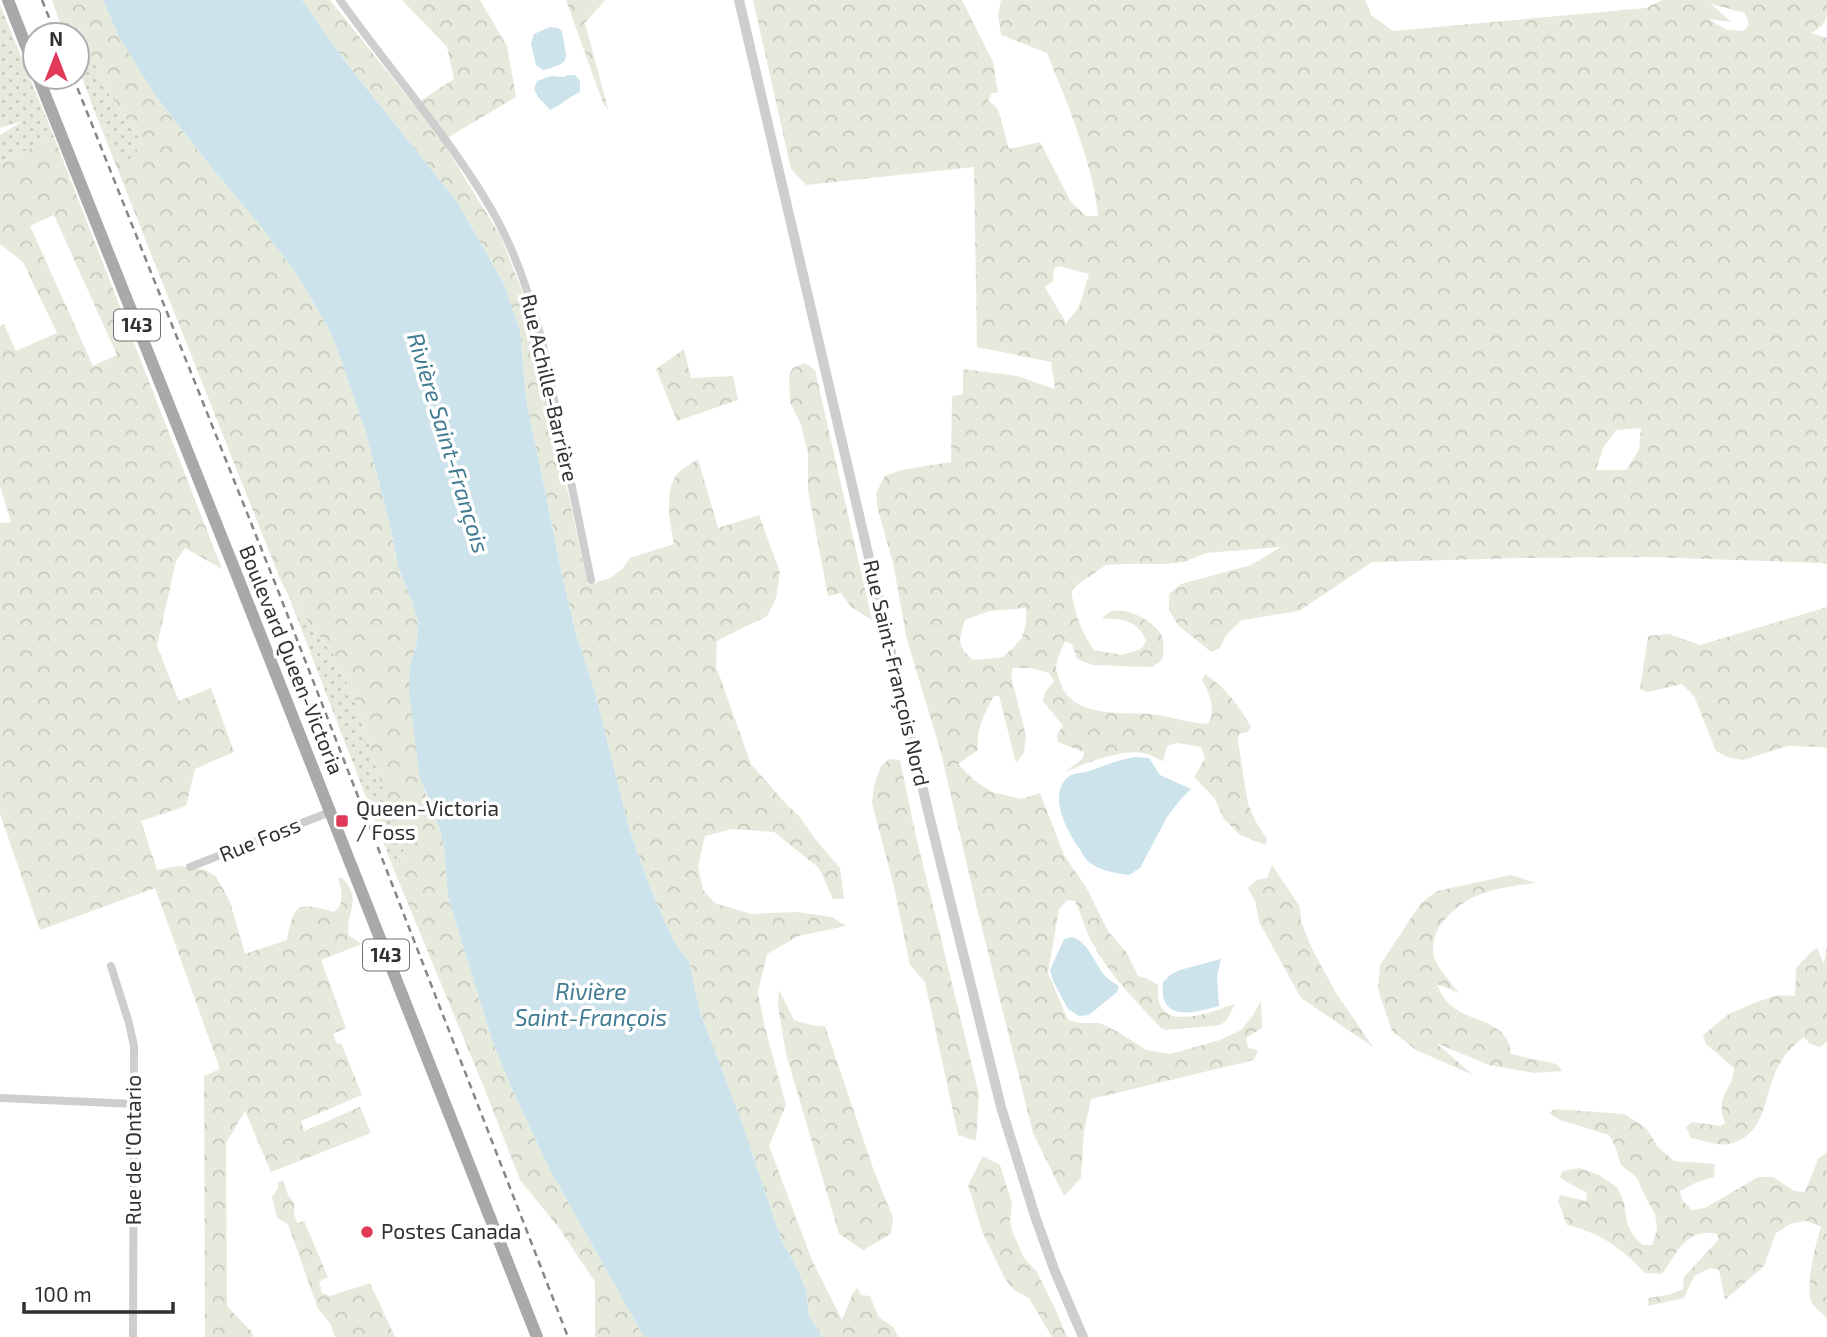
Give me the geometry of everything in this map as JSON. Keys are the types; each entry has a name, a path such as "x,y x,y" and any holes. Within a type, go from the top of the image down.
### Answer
{"main road":[{"path":"8,0 21,33"},
{"name":"Boulevard Queen-Victoria","path":"44,91 537,1337"}],"street":[{"name":"Rue Achille-Barrière","path":"340,0 456,155 491,207 522,274 542,341 591,580"},
{"name":"Rue Saint-François Nord","path":"738,0 928,811 1001,1107 1035,1216 1083,1337"},
{"name":"Rue Foss","path":"190,867 330,812"},
{"name":"Rue de l'Ontario","path":"111,966 133,1036 135,1104 132,1337"},
{"path":"0,1098 135,1104"}],"green space":[{"path":"52,0 103,0 118,35 155,95 298,276 330,331 366,433 398,566 418,623 417,642 410,666 425,792 444,847 448,897 492,1040 550,1170 644,1337 595,1337 595,1282 559,1228 520,1180 394,870 406,846 380,781 356,702 332,652 289,597 280,579 96,115 127,163 142,142 105,88 91,55 91,21 76,21 75,18 59,20"},
{"path":"302,0 330,0 414,105 454,79 447,47 402,0 480,0 507,46 516,97 442,141 500,235 523,293 588,585 610,578 622,569 630,558 674,544 669,506 671,487 679,472 698,459 718,528 759,515 780,572 776,598 767,616 717,641 716,666 751,764 799,816 840,868 844,899 833,899 819,868 774,832 732,829 705,836 698,866 703,890 715,903 751,914 797,912 832,917 846,926 798,936 767,954 758,992 786,1105 769,1146 812,1260 842,1320 857,1288 861,1295 870,1296 878,1316 894,1328 898,1337 822,1337 809,1316 806,1290 781,1239 741,1120 700,1012 689,961 679,950 665,923 629,828 564,584 526,399 520,331 504,284 458,203 347,64"},
{"path":"566,0 605,0 585,23 608,109 603,103"},
{"path":"753,0 962,0 993,62 998,93 992,93 988,100 998,109 1009,149 1040,142 1071,202 1086,216 1098,216 1085,155 1047,53 1001,35 998,15 1001,0 1365,0 1371,15 1393,31 1646,8 1662,0 1827,0 1825,21 1811,33 1827,38 1827,565 1649,557 1372,562 1299,611 1242,620 1226,635 1220,648 1211,652 1178,625 1169,610 1169,594 1181,584 1251,565 1281,547 1206,553 1184,562 1165,564 1106,565 1080,583 1071,591 1082,629 1094,650 1122,655 1141,649 1146,641 1134,625 1123,620 1102,618 1117,610 1138,616 1151,624 1160,633 1164,647 1162,660 1152,667 1092,665 1077,659 1072,644 1065,641 1056,667 1066,694 1075,702 1098,711 1150,714 1208,724 1212,707 1202,680 1205,674 1212,679 1231,698 1251,727 1248,732 1239,734 1238,741 1248,804 1267,839 1266,845 1240,835 1224,819 1215,799 1194,777 1205,758 1201,747 1177,743 1167,746 1163,761 1147,754 1128,753 1106,757 1065,772 1083,758 1084,752 1058,742 1057,734 1063,726 1043,701 1045,692 1054,681 1049,673 1030,668 1013,668 1011,676 1026,736 1024,753 1016,763 999,696 994,696 980,728 978,750 958,764 975,781 992,792 1021,799 1040,793 1064,855 1086,887 1108,931 1127,953 1138,976 1158,985 1159,1002 1164,1011 1182,1017 1193,1016 1235,1004 1226,1021 1220,1025 1167,1030 1161,1028 1106,966 1075,901 1067,900 1059,909 1048,973 1068,1020 1100,1023 1146,1050 1170,1054 1220,1040 1241,1030 1261,1001 1262,1028 1246,1038 1248,1048 1258,1050 1254,1060 1091,1099 1084,1131 1081,1178 1064,1196 1033,1133 940,749 907,640 893,563 876,493 885,476 901,470 951,462 952,396 963,394 963,369 1017,376 1055,389 1051,362 977,347 974,167 806,185 791,169","holes":["1711,4 1745,13 1749,25 1743,31 1727,30 1708,19 1731,22","1058,266 1089,274 1079,307 1066,323 1045,287 1053,281 1054,269","1641,428 1639,450 1626,470 1596,470 1603,448 1616,430","1026,608 1022,638 1002,657 973,660 960,642 965,620 990,611"]},
{"path":"0,5 21,56 21,91 35,91 54,137 0,163 0,135 23,121 0,128"},
{"path":"75,18 76,21 59,21"},
{"path":"91,55 105,88 142,142 127,164 96,115 87,91 91,91"},
{"path":"54,137 222,569 185,548 176,561 157,646 179,701 211,688 234,752 195,769 186,806 141,821 157,870 178,866 205,870 216,876 230,902 245,954 287,940 292,918 300,908 305,906 334,912 341,901 338,879 341,877 352,893 349,936 362,944 321,960 346,1028 333,1034 337,1044 341,1043 362,1095 301,1121 304,1131 360,1107 371,1133 271,1172 245,1111 226,1143 227,1306 254,1337 205,1337 204,1076 220,1069 155,888 40,930 0,814 0,523 11,522 0,486 0,326 4,324 16,351 57,333 23,262 0,244 0,163","holes":["54,215 117,355 93,366 30,226"]},
{"path":"684,349 691,378 733,376 738,400 677,421 656,369"},
{"path":"805,363 815,370 872,620 851,607 841,593 828,596 808,490 808,454 801,425 790,402 789,375 793,368"},
{"path":"289,597 332,652 356,702 380,781 406,846 394,870"},
{"path":"1827,607 1827,749 1788,746 1743,760 1727,757 1716,751 1694,696 1682,684 1648,692 1640,689 1648,636 1669,634 1700,645"},
{"path":"889,759 900,760 979,1094 976,1141 958,1135 925,982 910,965 894,887 872,803 874,785 881,766"},
{"path":"1272,865 1300,907 1301,921 1312,949 1336,993 1373,1047 1301,998 1259,922 1256,903 1248,888 1256,880 1267,878"},
{"path":"1511,875 1536,883 1499,889 1477,896 1456,908 1440,926 1434,940 1434,957 1459,993 1437,984 1451,1006 1499,1030 1507,1040 1511,1054 1556,1064 1563,1071 1534,1073 1489,1065 1436,1043 1473,1075 1416,1050 1392,1031 1378,990 1380,965 1421,903 1437,891"},
{"path":"1827,945 1827,1042 1820,1047 1810,1044 1804,1037 1787,1053 1774,1076 1763,1112 1751,1132 1728,1144 1691,1138 1686,1127 1692,1122 1720,1126 1725,1123 1722,1106 1734,1068 1706,1044 1703,1035 1729,1014 1754,1003 1777,995 1795,996 1796,968 1817,948 1824,964"},
{"path":"779,990 794,1020 825,1026 874,1171 893,1218 891,1234 863,1250 839,1234 786,1054 778,1006"},
{"path":"1555,1109 1624,1114 1646,1128 1658,1147 1674,1161 1715,1164 1714,1177 1680,1191 1682,1200 1692,1210 1705,1208 1758,1177 1773,1177 1794,1191 1805,1192 1818,1159 1827,1152 1827,1319 1813,1305 1809,1288 1821,1227 1807,1221 1792,1223 1776,1233 1764,1266 1725,1300 1719,1270 1711,1268 1694,1276 1684,1298 1648,1306 1649,1298 1683,1289 1684,1277 1719,1239 1717,1234 1697,1234 1684,1244 1662,1274 1645,1273 1610,1243 1590,1232 1567,1225 1558,1201 1560,1195 1586,1201 1587,1193 1560,1178 1562,1171 1579,1168 1599,1175 1618,1188 1624,1202 1627,1223 1634,1237 1643,1245 1652,1245 1657,1229 1655,1214 1637,1178 1621,1165 1609,1135 1560,1120 1549,1113"},
{"path":"983,1156 1000,1165 1012,1203 1010,1221 1013,1233 1024,1258 1037,1272 1067,1337 1052,1337 1029,1298 1014,1290 1005,1279 982,1231 968,1185"},
{"path":"283,1180 294,1203 297,1223 304,1221 328,1277 319,1282 322,1293 330,1296 370,1283 395,1337 335,1337 330,1323 318,1309 288,1224 277,1218 272,1197 278,1189 278,1182"}],"water":[{"name":"Rivière Saint-François","path":"103,0 302,0 347,64 458,203 504,284 520,331 526,399 564,584 629,828 665,923 679,950 689,961 700,1012 741,1120 781,1239 806,1290 809,1316 822,1337 644,1337 550,1170 492,1040 448,897 444,847 419,774 409,689 410,666 417,642 418,623 398,566 366,433 338,351 330,331 298,276 155,95 118,35"},
{"path":"550,27 562,31 566,58 560,65 543,70 536,65 531,43 534,34"},
{"path":"575,75 580,81 580,92 550,110 534,89 537,81 551,76"},
{"path":"1134,757 1149,758 1160,775 1191,789 1167,817 1140,868 1129,875 1102,869 1087,860 1065,823 1059,794 1067,778 1076,773"},
{"path":"1072,937 1083,943 1105,976 1119,986 1117,992 1089,1015 1079,1016 1068,1009 1050,970 1064,939"},
{"path":"1221,959 1217,976 1219,1006 1181,1012 1168,1006 1163,998 1163,982 1170,975"}],"railway":[{"path":"42,0 50,21"},
{"path":"79,91 277,588 568,1337"}],"place":[{"name":"Queen-Victoria / Foss","path":"342,821"},
{"name":"Postes Canada","path":"367,1232"}]}
